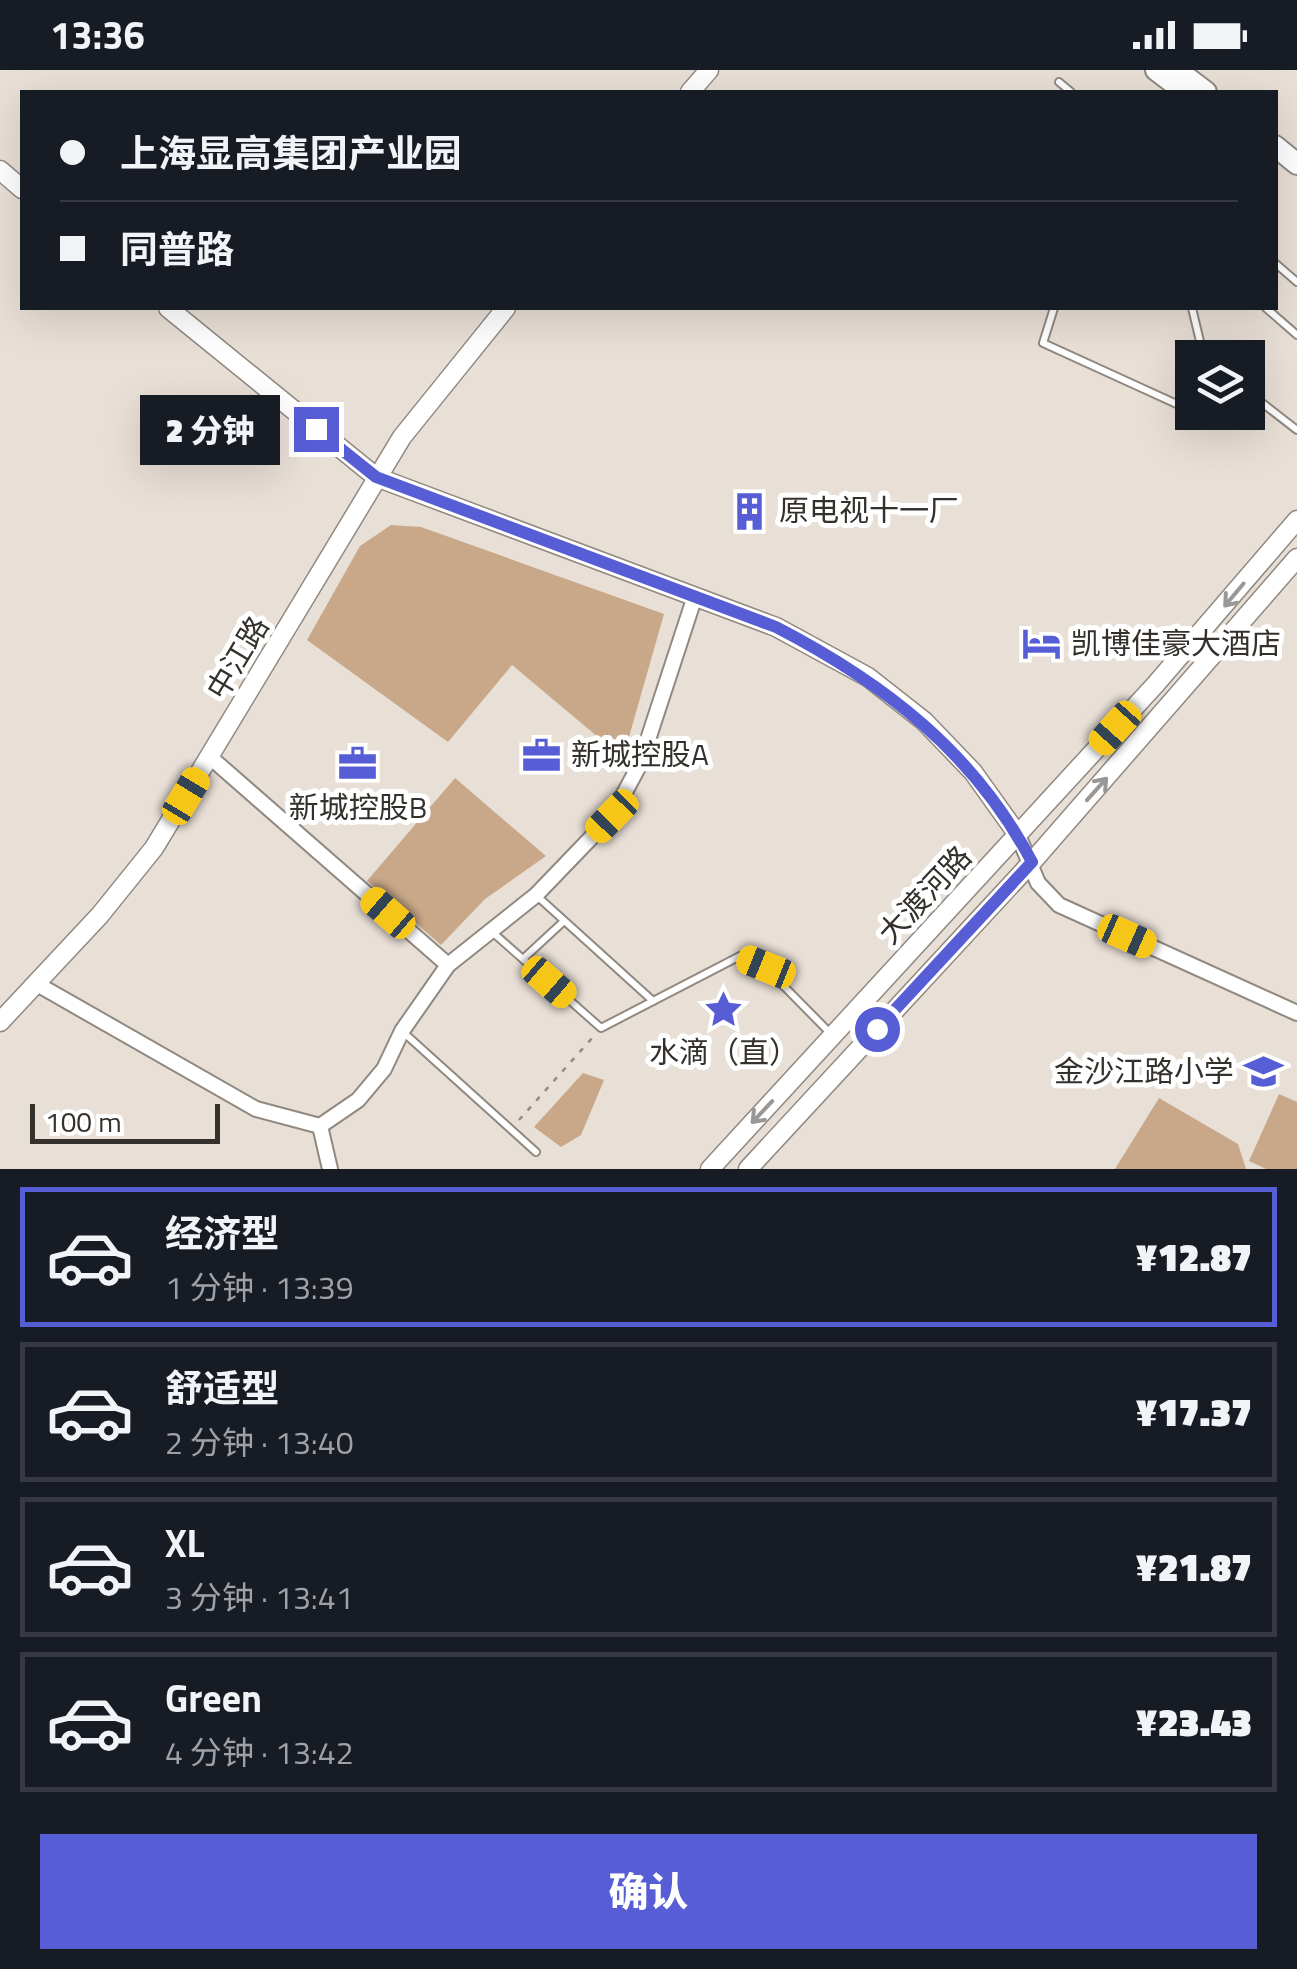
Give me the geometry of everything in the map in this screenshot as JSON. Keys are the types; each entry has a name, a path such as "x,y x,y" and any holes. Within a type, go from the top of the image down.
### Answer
{"main road":[{"path":"1156,70 1182,90"},
{"path":"1177,70 1203,90"}],"street":[{"path":"692,90 709,70"},
{"path":"170,310 376,477 776,627 878,684 924,721 973,772 1018,835 1038,883 1058,905 1297,1013"},
{"name":"中江路","path":"0,1022 154,848 376,477 429,399 504,310"},
{"name":"大渡河路","path":"710,1169 1018,835 1297,520"},
{"name":"大渡河路","path":"748,1169 1032,862 1297,558"},
{"path":"36,984 256,1109 320,1126 358,1100 384,1069 402,1031 448,965 536,895 612,816 640,764 695,596"},
{"path":"210,757 448,965"},
{"path":"320,1126 330,1169"}],"lane":[{"path":"1059,82 1069,90"},
{"path":"1278,266 1297,282"},
{"path":"1053,310 1043,343 1175,403"},
{"path":"1192,310 1200,340"},
{"path":"1268,310 1297,335"},
{"path":"1265,405 1297,430"},
{"path":"536,895 653,1001"},
{"path":"523,959 564,921"},
{"path":"490,930 601,1028 740,956 766,967 833,1036"},
{"path":"402,1031 536,1152"}],"path":[{"path":"510,1129 601,1028"}],"shaded area":[{"path":"391,525 421,527 664,614 623,758 512,665 448,742 307,640 360,546"},
{"path":"455,778 546,856 485,899 441,945 367,881"},
{"path":"583,1073 604,1080 581,1135 561,1147 534,1127"},
{"path":"1279,1094 1297,1102 1297,1169 1266,1169 1249,1161"},
{"path":"1159,1098 1238,1144 1246,1169 1115,1169"}],"place":[{"name":"原电视十一厂","path":"749,511"},
{"name":"凯博佳豪大酒店","path":"1041,644"},
{"name":"新城控股A","path":"541,755"},
{"name":"新城控股B","path":"358,764"},
{"name":"水滴（直）","path":"724,1009"},
{"name":"金沙江路小学","path":"1264,1072"}],"route":[{"path":"316,429 376,477 776,627 836,657 924,721 973,772 1018,835 1032,862 877,1029"}]}
